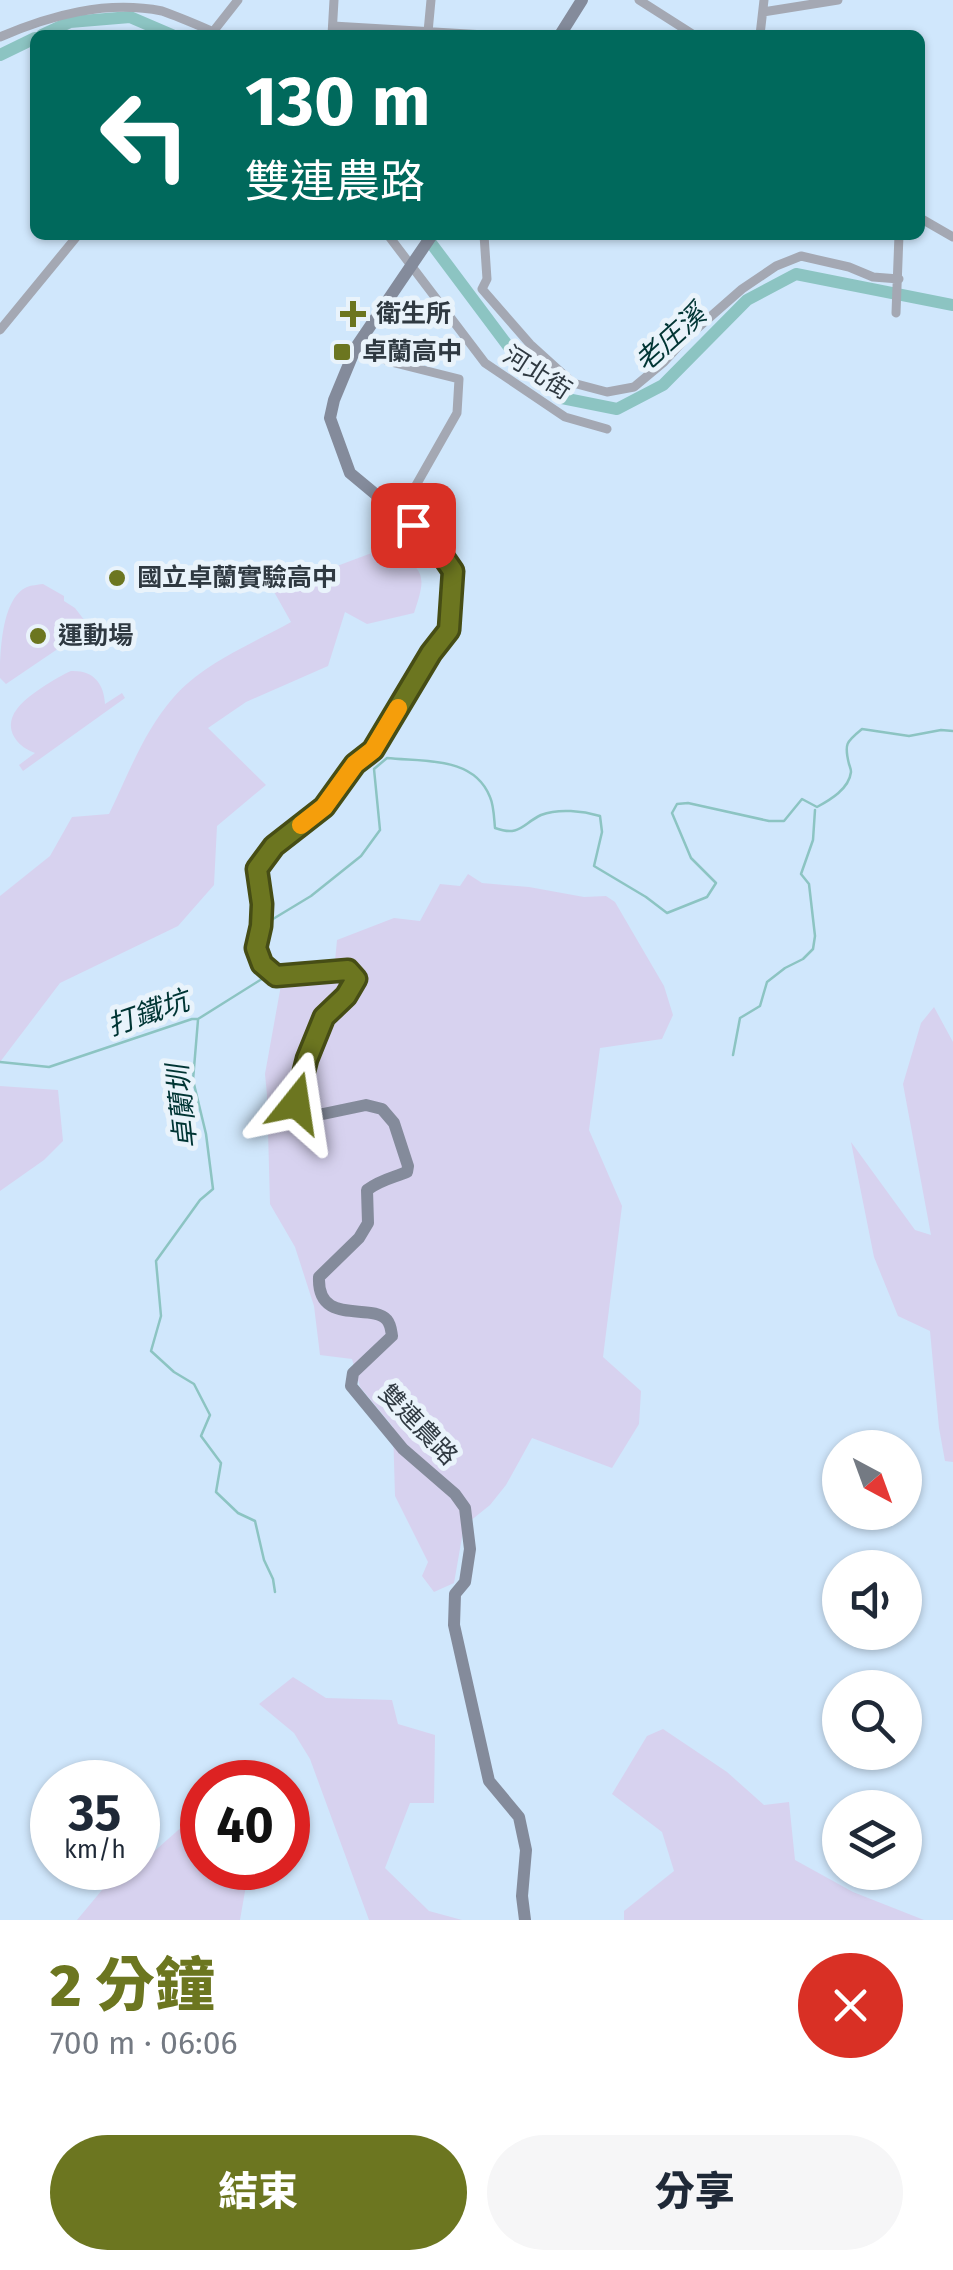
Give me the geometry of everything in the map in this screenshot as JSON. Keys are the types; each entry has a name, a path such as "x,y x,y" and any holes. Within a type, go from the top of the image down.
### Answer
{"street":[{"path":"218,30 238,0"},
{"path":"332,30 334,0"},
{"path":"428,30 431,0"},
{"path":"563,30 582,0"},
{"path":"640,0 686,30"},
{"path":"761,30 764,0"},
{"path":"763,12 838,0"},
{"path":"0,37 43,18 81,8 130,5 160,11 205,30"},
{"path":"925,221 953,238"},
{"path":"0,330 74,240"},
{"name":"河北街","path":"392,240 485,363 565,416 607,429"},
{"path":"356,346 391,362 459,379 456,413 415,486 392,509 350,474 330,418 356,346 429,240"},
{"path":"484,240 488,279 482,289 530,344 573,383 607,392 634,386 742,288 776,266 802,256 849,266 873,277 898,279"},
{"path":"896,313 899,240"},
{"name":"雙連農路","path":"392,509 433,542 453,571 449,630 373,750 355,764 324,807 274,846 257,869 262,904 256,948 262,964 276,976 348,970 356,979 346,996 324,1017 307,1059 296,1103 301,1114 323,1114 366,1105 382,1109 394,1123 408,1166 407,1172 380,1180 367,1190 368,1222 358,1238 319,1277 318,1288 322,1299 338,1309 384,1316 390,1323 392,1336 353,1373 350,1386 403,1449 454,1494 464,1508 470,1549 465,1582 455,1594 454,1625 489,1782 519,1817 526,1850 522,1896 525,1920"}],"shaded area":[{"path":"393,545 420,574 421,589 414,613 367,624 345,612 328,666 246,702 208,728 266,785 217,826 214,885 178,926 60,983 0,1062 0,896 50,856 72,817 109,814 153,725 185,686 229,655 291,622 273,590"},
{"name":"運動場","path":"43,584 64,596 64,601 88,625 6,684 0,678 0,668 7,615 18,593"},
{"path":"71,671 96,679 105,704 122,693 125,698 23,771 19,765 35,753 14,736 13,716 34,693"},
{"path":"468,874 482,883 584,897 606,896 615,902 664,986 673,1015 662,1039 600,1048 589,1130 622,1206 603,1357 641,1391 639,1424 612,1468 532,1438 506,1485 490,1505 464,1526 454,1583 434,1592 422,1576 428,1562 395,1496 393,1427 360,1387 352,1359 320,1355 314,1306 295,1247 270,1204 265,1074 281,985 308,985 335,961 337,940 394,918 420,921 440,884 460,886"},
{"path":"934,1007 953,1042 953,1462 945,1461 939,1428 930,1331 898,1316 874,1257 851,1142 915,1230 931,1235 903,1084 921,1023"},
{"path":"0,1086 58,1090 63,1141 44,1160 0,1191"},
{"path":"293,1677 326,1698 392,1700 398,1724 435,1735 434,1803 410,1803 385,1868 429,1911 462,1920 369,1920 310,1759 294,1733 259,1704"},
{"path":"663,1729 727,1772 764,1805 789,1802 795,1860 822,1875 822,1890 849,1890 924,1920 624,1920 624,1911 674,1871 662,1832 612,1794 647,1736"},
{"path":"180,1828 180,1890 245,1890 240,1920 77,1920 102,1890 160,1890 160,1846"}],"waterway":[{"name":"老庄溪","path":"53,30 70,22 130,17 160,30"},
{"name":"老庄溪","path":"0,55 30,40"},
{"name":"老庄溪","path":"429,240 508,346 562,398 617,409 663,385 747,300 796,274 953,305"},
{"name":"打鐵坑","path":"266,956 268,922 311,896 361,856 380,830 374,769 387,758 432,761 472,774 490,797 495,828 516,830 541,815 555,812 600,816 602,832 594,866 667,913 707,897 716,883 691,858 672,813 677,804 784,821 802,799 817,807 843,789 851,772 848,744 862,729 909,736 953,731"},
{"path":"733,1055 740,1018 760,1006 767,982 813,949 809,884 801,874 813,840 815,810"},
{"name":"打鐵坑","path":"0,1062 49,1067 198,1019 265,974"},
{"name":"卓蘭圳","path":"198,1020 193,1080 206,1134 213,1189 200,1200 156,1261 161,1316 151,1351 194,1384 210,1415 201,1436 221,1463 216,1492 238,1513 255,1521 275,1592"}],"slow traffic":[{"path":"301,825 324,807 355,764 373,750 398,708"}],"place":[{"name":"衛生所","path":"353,314"},
{"name":"卓蘭高中","path":"342,352"},
{"name":"國立卓蘭實驗高中","path":"117,578"},
{"name":"運動場","path":"38,636"}],"route":[{"path":"296,1103 307,1059 324,1017 346,996 356,979 348,970 276,976 262,964 256,948 262,904 257,869 274,846 324,807 355,764 373,750 449,630 453,571 433,542 413,525"}]}
